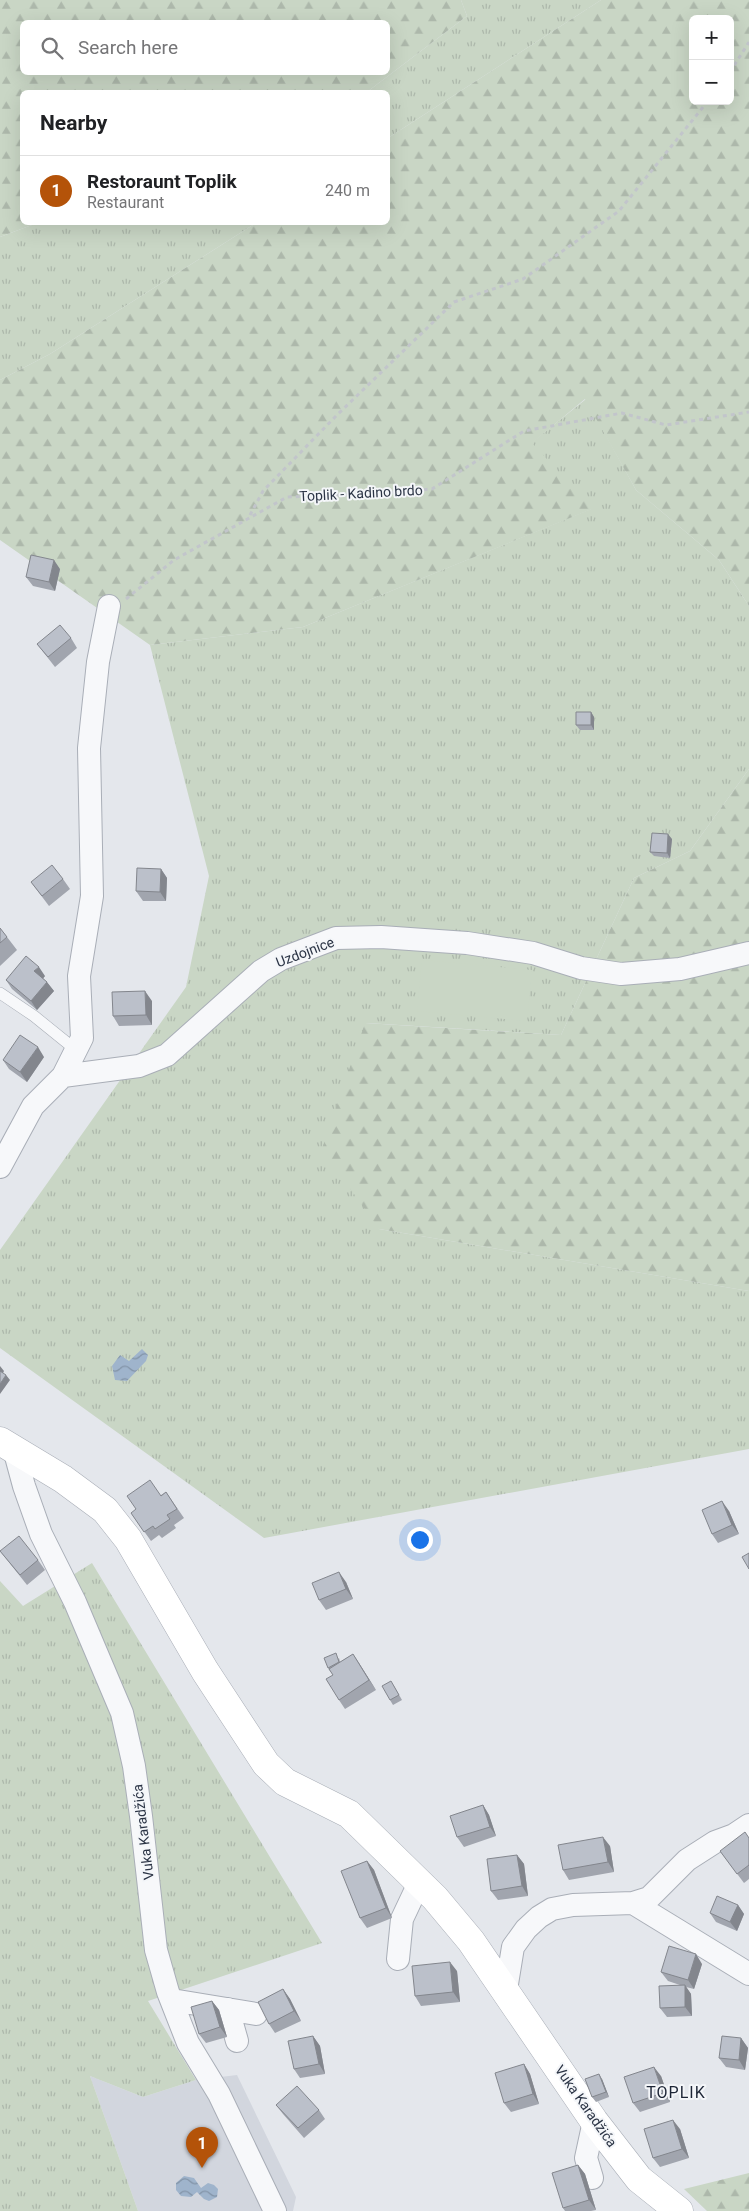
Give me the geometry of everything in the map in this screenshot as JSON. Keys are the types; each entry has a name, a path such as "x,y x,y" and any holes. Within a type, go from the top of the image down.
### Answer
{"street":[{"path":"0,1167 33,1106 63,1076 82,1038 79,976 92,896 89,748 98,662 109,610"},
{"name":"Uzdojnice","path":"63,1076 139,1066 167,1055 261,971 281,959 336,938 381,937 467,943 533,952 581,968 621,974 680,969 749,953"},
{"name":"Vuka Karadžića","path":"7,1446 62,1479 105,1510 128,1539 205,1671 266,1764 285,1782 349,1814 419,1883 471,1941 594,2121 639,2178 678,2211"},
{"name":"Vuka Karadžića","path":"7,1446 41,1534 98,1653 122,1713 139,1796 156,1950 172,2000 188,2043 219,2094 275,2211"},
{"path":"506,1990 513,1947 526,1929 539,1916 552,1909 573,1905 634,1903 649,1898 686,1860 715,1842 734,1835 749,1825"},
{"path":"398,1959 402,1919 419,1883"},
{"path":"634,1903 749,1974"},
{"path":"172,2000 256,2014"},
{"path":"228,2009 237,2041"},
{"path":"592,2178 586,2158 594,2121"}],"lane":[{"path":"0,993 34,1016 76,1050"}],"path":[{"path":"734,66 749,42"},
{"path":"250,516 263,491 336,416 454,302 523,279 619,211 705,105"},
{"name":"Toplik - Kadino brdo","path":"109,610 174,560 287,497 369,494 432,489 524,431 622,413 666,426 749,412"}],"shaded area":[{"path":"237,2075 296,2197 293,2211 138,2211 90,2076 143,2097 196,2080"}],"green space":[{"path":"0,0 461,0 467,16 390,75 390,20 20,20 20,75 389,75 370,90 20,90 20,225 32,225 0,237"},
{"path":"461,0 601,0 390,137 390,90 370,90 467,16"},
{"path":"601,0 749,0 749,606 719,560 636,490 585,399 532,443 592,509 303,627 150,645 0,540 0,380 50,354 253,225 390,225 390,137"},
{"path":"32,225 253,225 50,354 0,380 0,237"},
{"path":"586,399 636,490 719,560 749,606 749,769 690,851 634,878 561,1035 366,1023 379,1229 749,1291 749,1449 264,1538 0,1348 0,1250 186,987 209,876 150,645 303,627 591,509 531,443"},
{"path":"749,769 749,1291 379,1229 322,1149 365,1023 561,1035 634,878 690,851"},
{"path":"422,960 532,970 527,1021 417,1011"},
{"path":"92,1563 322,1943 148,2001 196,2080 143,2097 90,2076 138,2211 0,2211 0,1581 23,1606"},
{"path":"749,2173 749,2211 707,2211 684,2189"}],"water":[{"path":"142,1349 148,1355 146,1361 127,1381 115,1380 112,1366 120,1355 129,1361"},
{"path":"184,2176 194,2178 201,2188 208,2183 214,2185 218,2189 217,2197 209,2201 197,2192 191,2197 181,2196 176,2190 176,2183"}],"building":[{"path":"31,555 54,560 49,582 26,577"},
{"path":"60,625 71,638 48,657 37,644"},
{"path":"576,712 591,712 591,725 576,725"},
{"path":"652,833 668,834 667,853 650,852"},
{"path":"52,865 63,879 42,896 31,882"},
{"path":"137,868 161,869 160,892 136,891"},
{"path":"0,928 7,937 0,943"},
{"path":"26,956 39,967 34,971 47,982 31,1001 6,980"},
{"path":"145,991 146,1015 113,1016 112,992"},
{"path":"20,1035 38,1047 20,1072 3,1060"},
{"path":"0,1371 6,1375 0,1384"},
{"path":"150,1480 161,1496 166,1492 177,1509 167,1515 170,1519 155,1529 153,1526 144,1532 131,1513 136,1509 127,1496"},
{"path":"722,1501 732,1525 712,1534 702,1510"},
{"path":"19,1536 38,1560 20,1575 0,1551"},
{"path":"749,1553 749,1569 742,1557"},
{"path":"339,1572 346,1589 319,1600 312,1583"},
{"path":"336,1653 339,1662 328,1668 324,1658"},
{"path":"353,1654 369,1680 339,1700 326,1679 333,1675 329,1669"},
{"path":"391,1681 399,1695 390,1700 382,1686"},
{"path":"483,1805 490,1827 457,1837 450,1816"},
{"path":"745,1832 749,1838 749,1865 737,1874 720,1851"},
{"path":"603,1837 608,1862 563,1870 558,1845"},
{"path":"517,1855 522,1886 491,1891 487,1859"},
{"path":"367,1861 386,1908 360,1918 341,1871"},
{"path":"717,1896 738,1905 730,1922 710,1913"},
{"path":"669,1946 696,1954 688,1980 661,1972"},
{"path":"450,1962 453,1992 415,1996 412,1966"},
{"path":"685,1985 685,2007 660,2008 659,1986"},
{"path":"283,1989 294,2011 269,2024 258,2002"},
{"path":"212,2001 220,2027 199,2034 191,2007"},
{"path":"313,2036 319,2064 294,2069 288,2041"},
{"path":"722,2036 741,2038 739,2060 719,2058"},
{"path":"524,2064 533,2094 504,2103 495,2073"},
{"path":"654,2067 663,2093 633,2103 624,2077"},
{"path":"599,2074 606,2092 592,2097 585,2079"},
{"path":"297,2086 319,2110 298,2128 276,2105"},
{"path":"673,2120 682,2149 653,2158 644,2129"},
{"path":"578,2165 589,2200 563,2208 552,2173"}],"place":[{"name":"Restoraunt Toplik","path":"202,2168"}],"district":[{"name":"TOPLIK","path":"676,2092"}]}
